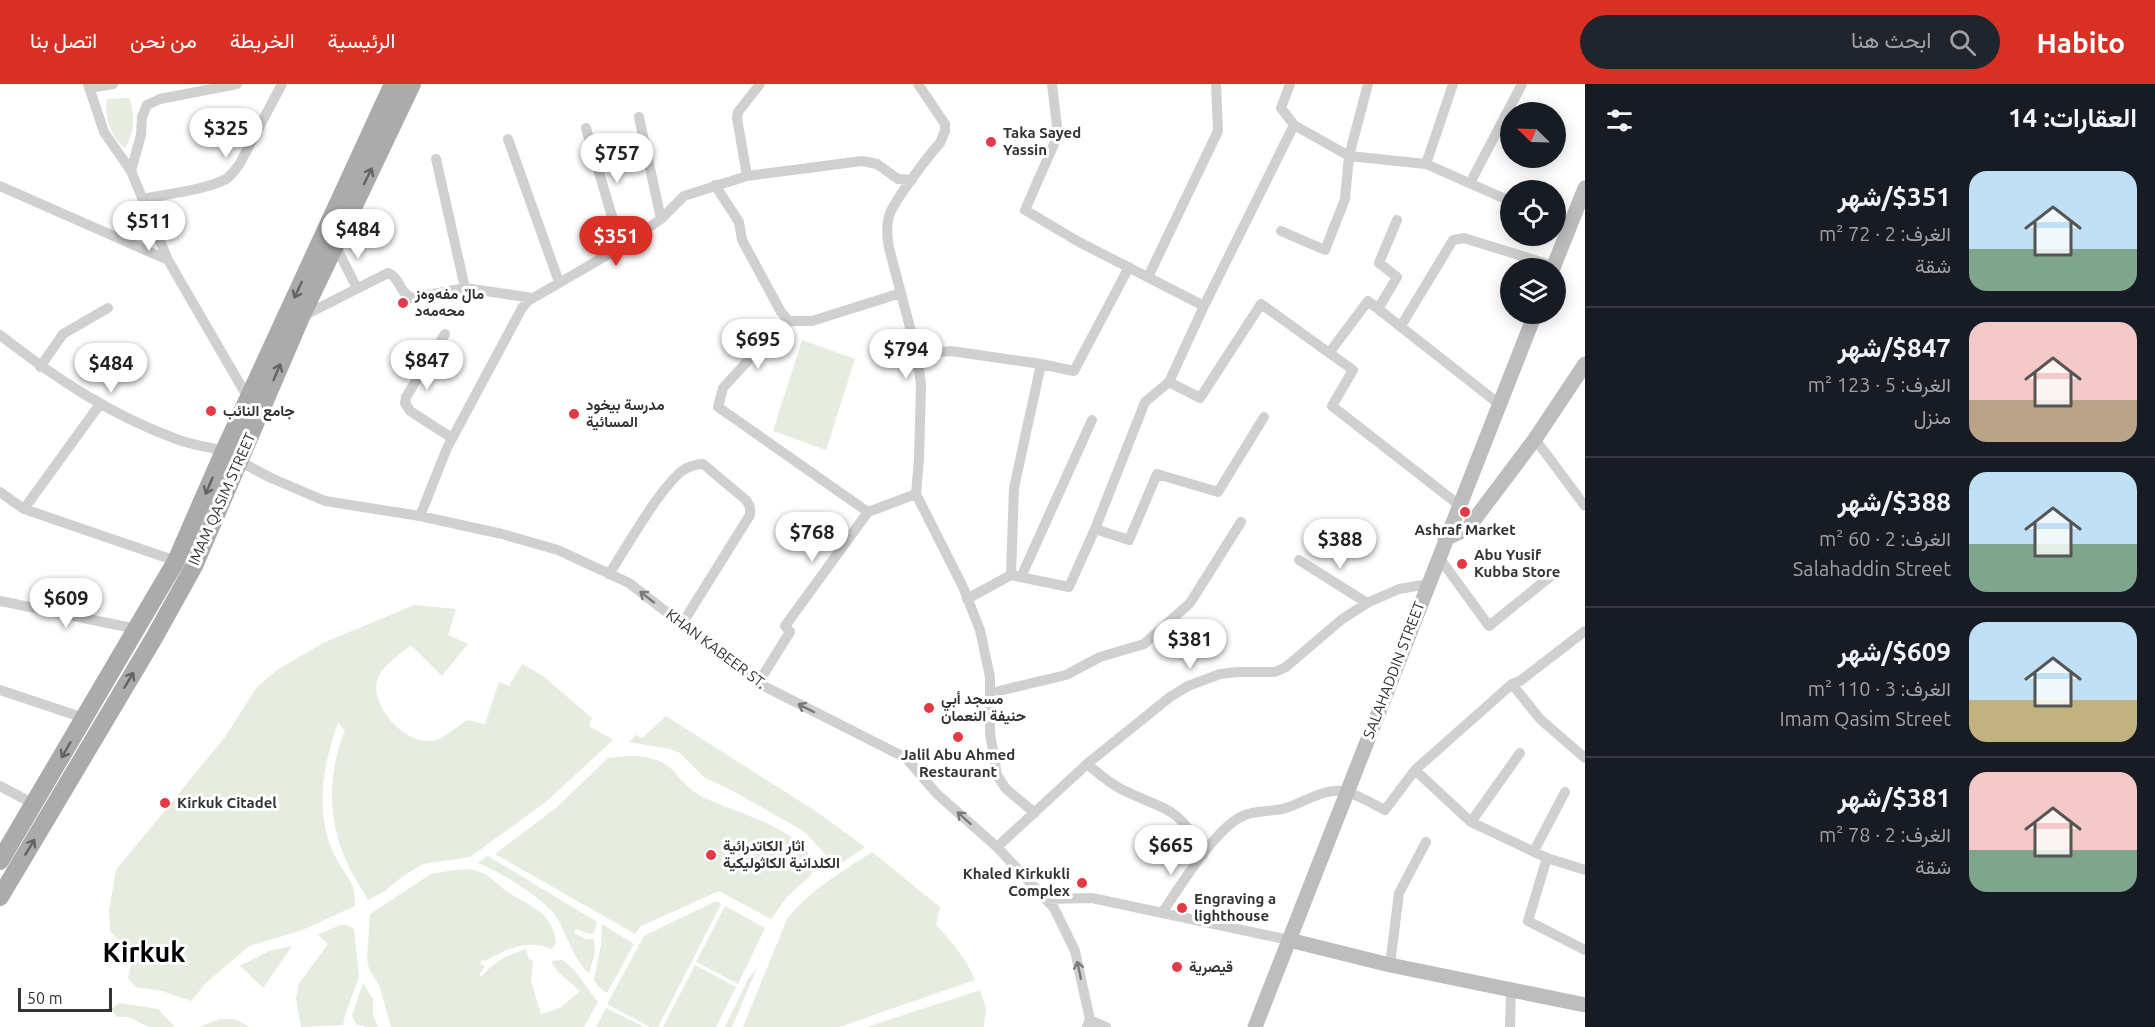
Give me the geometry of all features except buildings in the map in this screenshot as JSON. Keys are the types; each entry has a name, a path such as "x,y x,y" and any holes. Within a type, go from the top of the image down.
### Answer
{"main road":[{"name":"IMAM QASIM STREET","path":"0,897 154,639 194,566 232,456 248,398 393,84"},
{"name":"IMAM QASIM STREET","path":"0,861 176,561 232,456 412,84"}],"street":[{"path":"113,84 89,86 104,132 131,171 168,260 248,398"},
{"path":"131,171 141,135 142,117 147,105 160,99 237,84"},
{"path":"143,199 226,179 239,165 282,84"},
{"path":"747,176 737,118 738,112 760,84"},
{"path":"918,84 944,122 945,128 940,143 894,205 887,226 889,248 917,354 921,385 915,494 968,599 980,630 990,677 990,733 997,775 1006,789 1035,813"},
{"path":"1052,84 1058,135 1025,210 1204,306"},
{"path":"1148,277 1218,131 1216,84"},
{"path":"1290,84 1281,108 1294,125 1349,156 1426,164 1500,196"},
{"path":"1281,231 1325,250 1344,199 1349,156 1368,84"},
{"path":"1426,164 1453,84"},
{"path":"1470,183 1522,84"},
{"path":"639,117 661,219"},
{"path":"968,599 1016,576 1070,587 1145,402 1169,382 1294,125"},
{"path":"586,128 621,247"},
{"path":"508,139 559,282"},
{"path":"436,159 465,288"},
{"path":"420,516 452,438 522,308 533,298 621,247 661,219 684,196 715,185 747,176 862,161 872,162 898,179 912,180"},
{"path":"715,185 739,222 742,240 781,312 789,321"},
{"path":"0,186 168,260"},
{"path":"1566,218 1585,188"},
{"path":"1378,309 1397,277 1379,263 1396,220"},
{"path":"1401,326 1453,240 1464,238 1525,258"},
{"path":"335,245 357,288"},
{"path":"917,354 951,351 1074,371 1129,267"},
{"path":"301,317 388,273 395,277 405,294 412,298 465,288 533,298"},
{"path":"868,512 718,407 723,388 772,333 789,321 812,321 901,293"},
{"path":"1329,353 1368,301 1499,404"},
{"path":"1169,382 1200,398 1261,304 1353,370 1332,406 1459,505"},
{"path":"40,367 63,334 108,308"},
{"name":"SALAHADDIN STREET","path":"1255,1027 1531,324"},
{"path":"445,334 406,397 405,403 410,411 452,438"},
{"name":"KHAN KABEER ST.","path":"0,335 40,367 100,404 179,440 232,456 271,478 325,501 420,516 502,534 558,550 629,583 758,683 906,758 937,794 998,847 1054,908 1075,951 1088,1023"},
{"path":"1016,576 1014,488 1041,364"},
{"path":"1445,539 1468,528 1535,439 1585,364"},
{"path":"24,509 100,404"},
{"path":"1095,529 1129,540 1157,474 1218,492 1264,417"},
{"path":"1016,576 1092,420"},
{"path":"1535,439 1585,506"},
{"path":"609,574 647,514 672,481 684,469 703,464 746,500 750,507 750,514 682,624"},
{"path":"0,492 24,509 176,561"},
{"path":"758,683 790,632 785,626 868,512 915,494"},
{"path":"999,691 1066,675 1100,657 1144,644 1190,603 1241,522"},
{"path":"1438,556 1489,626 1556,572"},
{"path":"1299,560 1367,603"},
{"path":"998,847 1087,764 1170,697 1188,686 1220,674 1275,672 1286,667 1336,624 1367,603 1399,589 1428,584"},
{"path":"0,601 137,629"},
{"path":"1162,913 1203,855 1236,819 1247,814 1284,809 1322,794 1347,792 1385,810 1415,770 1512,684 1520,681 1585,631"},
{"path":"1512,684 1540,719 1585,758"},
{"path":"0,690 84,718"},
{"path":"1471,822 1520,753"},
{"path":"1087,764 1103,778 1121,789 1168,809 1179,817 1195,837 1203,855"},
{"path":"1415,770 1471,822 1547,858 1585,870"},
{"path":"0,786 34,804"},
{"path":"1534,851 1565,792"},
{"path":"1390,964 1399,892 1426,842"},
{"path":"1547,858 1528,921 1585,950"},
{"path":"1046,899 1092,898 1585,1005"},
{"path":"1510,1027 1511,990"},
{"path":"1088,1023 1106,1027"}],"shaded area":[{"path":"129,98 133,110 133,124 125,148 112,132 106,106 107,99"},
{"path":"802,340 855,359 826,450 773,431"},
{"path":"414,605 456,609 448,635 468,644 442,676 411,645 390,662 380,674 376,685 377,696 382,708 389,719 409,736 431,741 468,720 485,724 499,682 509,686 522,664 543,676 592,718 589,726 613,740 546,802 470,857 423,864 368,900 342,850 333,816 335,764 345,730 338,723 328,755 322,802 332,850 353,887 355,906 300,931 249,946 206,983 191,1001 162,991 136,987 128,978 133,957 110,931 109,910 116,870 225,737 257,687 277,670 323,643"},
{"path":"666,716 820,814 865,847 840,864 833,863 805,832 705,778 680,753 670,749 629,742 636,735 642,738"},
{"path":"629,756 660,761 671,768 689,788 699,795 779,829 806,851 816,865 811,875 787,897 771,919 719,891 641,926 635,934 495,854 557,807 608,758"},
{"path":"872,852 940,907 936,925 958,951 975,980 839,1027 743,1027 787,919 816,890"},
{"path":"488,856 597,922 594,933 590,934 576,929 574,933 586,939 594,939 595,952 589,974 571,947 557,918 543,903 521,886 478,863"},
{"path":"474,870 488,876 506,891 545,916 554,932 556,943 552,949 534,945 517,946 485,961 482,960 480,964 485,966 479,975 482,976 502,959 526,949 529,959 533,961 531,981 541,1014 560,1008 580,991 558,972 551,961 562,960 577,974 598,1002 584,1027 391,1027 379,985 369,969 367,959 370,914 431,874"},
{"path":"716,901 721,904 658,1027 650,1027 607,1004 644,936"},
{"path":"725,906 765,928 738,984 696,962"},
{"path":"602,924 634,944 607,993 598,987 594,979 601,945"},
{"path":"340,925 354,929 359,977 343,1025 301,1027 296,999 298,985 328,944 318,935"},
{"path":"292,946 263,988 240,966 269,951"},
{"path":"695,965 736,987 716,1027 663,1027"},
{"path":"757,968 732,1027 725,1027 748,979"},
{"path":"363,983 373,999 373,1015 378,1027 356,1024 352,1016"},
{"path":"980,990 986,1009 984,1027 867,1027"},
{"path":"119,1003 158,1009 175,1027 150,1027 132,1018 117,1017 111,1009"},
{"path":"606,1008 640,1025 643,1027 596,1027"},
{"path":"220,1019 234,1019 250,1027 199,1027"}],"place":[{"name":"Taka Sayed Yassin","path":"991,142"},
{"name":"ماڵ مفەوەز محەمەد","path":"403,303"},
{"name":"جامع النائب","path":"211,411"},
{"name":"مدرسة بيخود المسائية","path":"574,414"},
{"name":"Ashraf Market","path":"1465,512"},
{"name":"Abu Yusif Kubba Store","path":"1462,564"},
{"name":"مسجد أبي حنيفة النعمان","path":"929,708"},
{"name":"Jalil Abu Ahmed Restaurant","path":"958,737"},
{"name":"Kirkuk Citadel","path":"165,803"},
{"name":"اثار الكاتدرائية الكلدانية الكاثوليكية","path":"711,855"},
{"name":"Khaled Kirkukli Complex","path":"1082,883"},
{"name":"Engraving a lighthouse","path":"1182,908"},
{"name":"قيصرية","path":"1177,967"}],"district":[{"name":"Kirkuk","path":"144,953"}]}
